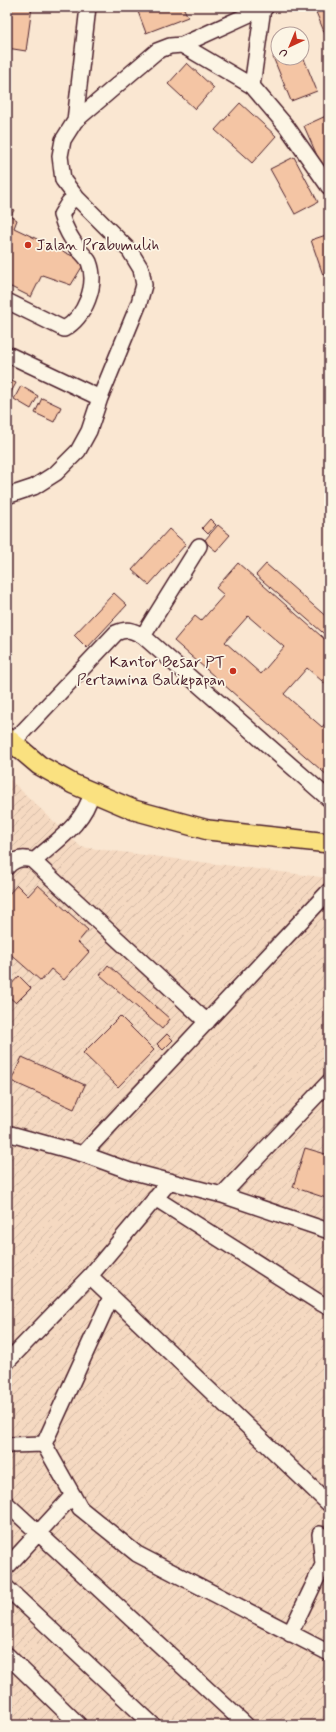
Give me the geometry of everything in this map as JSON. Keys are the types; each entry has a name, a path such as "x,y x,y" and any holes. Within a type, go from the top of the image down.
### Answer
{"main road":[{"path":"10,740 39,765 92,792 134,810 208,830 329,843"}],"street":[{"path":"75,121 88,7"},
{"path":"7,496 34,487 56,473 78,451 89,431 100,398 139,303 144,285 141,270 130,251 77,198 63,180 60,156 63,140 75,121 157,51 170,46 182,45 264,8"},
{"path":"252,86 264,8"},
{"path":"182,45 252,86 287,127 329,187"},
{"path":"7,301 64,329 73,324 90,295 91,278 89,261 64,227 61,214 70,202 77,198"},
{"path":"7,354 100,398"},
{"path":"142,636 199,546"},
{"path":"10,740 116,634 124,629 131,629 142,636 329,799"},
{"path":"34,861 79,820 87,809 92,792"},
{"path":"7,867 16,860 24,857 34,861 207,1022"},
{"path":"82,1154 329,891"},
{"path":"222,1194 329,1082"},
{"path":"7,1133 82,1154 130,1171 222,1194 329,1231"},
{"path":"7,1362 90,1276 170,1181"},
{"path":"155,1198 317,1301 329,1306"},
{"path":"90,1276 329,1504"},
{"path":"44,1444 111,1297"},
{"path":"7,1446 44,1444"},
{"path":"44,1444 80,1508 137,1554 329,1653"},
{"path":"7,1567 73,1495"},
{"path":"7,1504 246,1725"},
{"path":"290,1634 323,1564 320,1534"},
{"path":"7,1588 153,1725"},
{"path":"7,1655 79,1725"}],"shaded area":[{"path":"7,777 81,847 329,878 329,1725 7,1725"}],"building":[{"path":"7,7 32,7 26,51 7,48"},
{"path":"141,7 183,7 188,17 146,33 137,9"},
{"path":"314,7 329,7 329,38 327,39"},
{"path":"187,63 214,88 195,109 168,84"},
{"path":"277,66 307,66 317,91 291,101"},
{"path":"240,103 276,136 252,163 215,130"},
{"path":"328,115 329,175 326,176 304,126"},
{"path":"294,157 318,202 295,214 270,169"},
{"name":"Jalan Prabumulih","path":"7,206 14,210 11,216 17,220 14,228 85,262 71,285 42,275 31,297 7,285"},
{"path":"329,234 329,273 323,275 311,240"},
{"path":"7,379 16,383 8,398 7,397"},
{"path":"21,386 38,396 31,409 14,399"},
{"path":"42,398 61,407 54,422 35,413"},
{"path":"210,519 216,525 208,534 202,528"},
{"path":"218,525 230,535 216,551 204,541"},
{"path":"169,529 186,544 149,585 132,570"},
{"name":"Kantor Besar PT Pertamina Balikpapan","path":"238,563 329,643 329,687 307,668 284,694 322,727 329,719 329,777 174,641 195,616 201,621 224,595 216,588","holes":["248,616 284,647 261,674 225,642"]},
{"path":"266,564 329,619 329,638 256,575"},
{"path":"114,593 127,605 87,648 74,635"},
{"path":"17,885 28,896 38,885 88,930 78,942 89,952 64,980 51,969 41,981 7,951 7,896"},
{"path":"108,965 170,1019 162,1029 100,975"},
{"path":"19,976 31,988 16,1003 7,995 7,989"},
{"path":"120,1016 154,1050 118,1087 83,1053"},
{"path":"167,1034 173,1040 163,1050 157,1044"},
{"path":"22,1057 85,1085 74,1109 11,1081"},
{"path":"305,1148 329,1155 329,1199 293,1187"}],"place":[{"name":"Jalan Prabumulih","path":"28,245"},
{"name":"Kantor Besar PT Pertamina Balikpapan","path":"233,671"}]}
